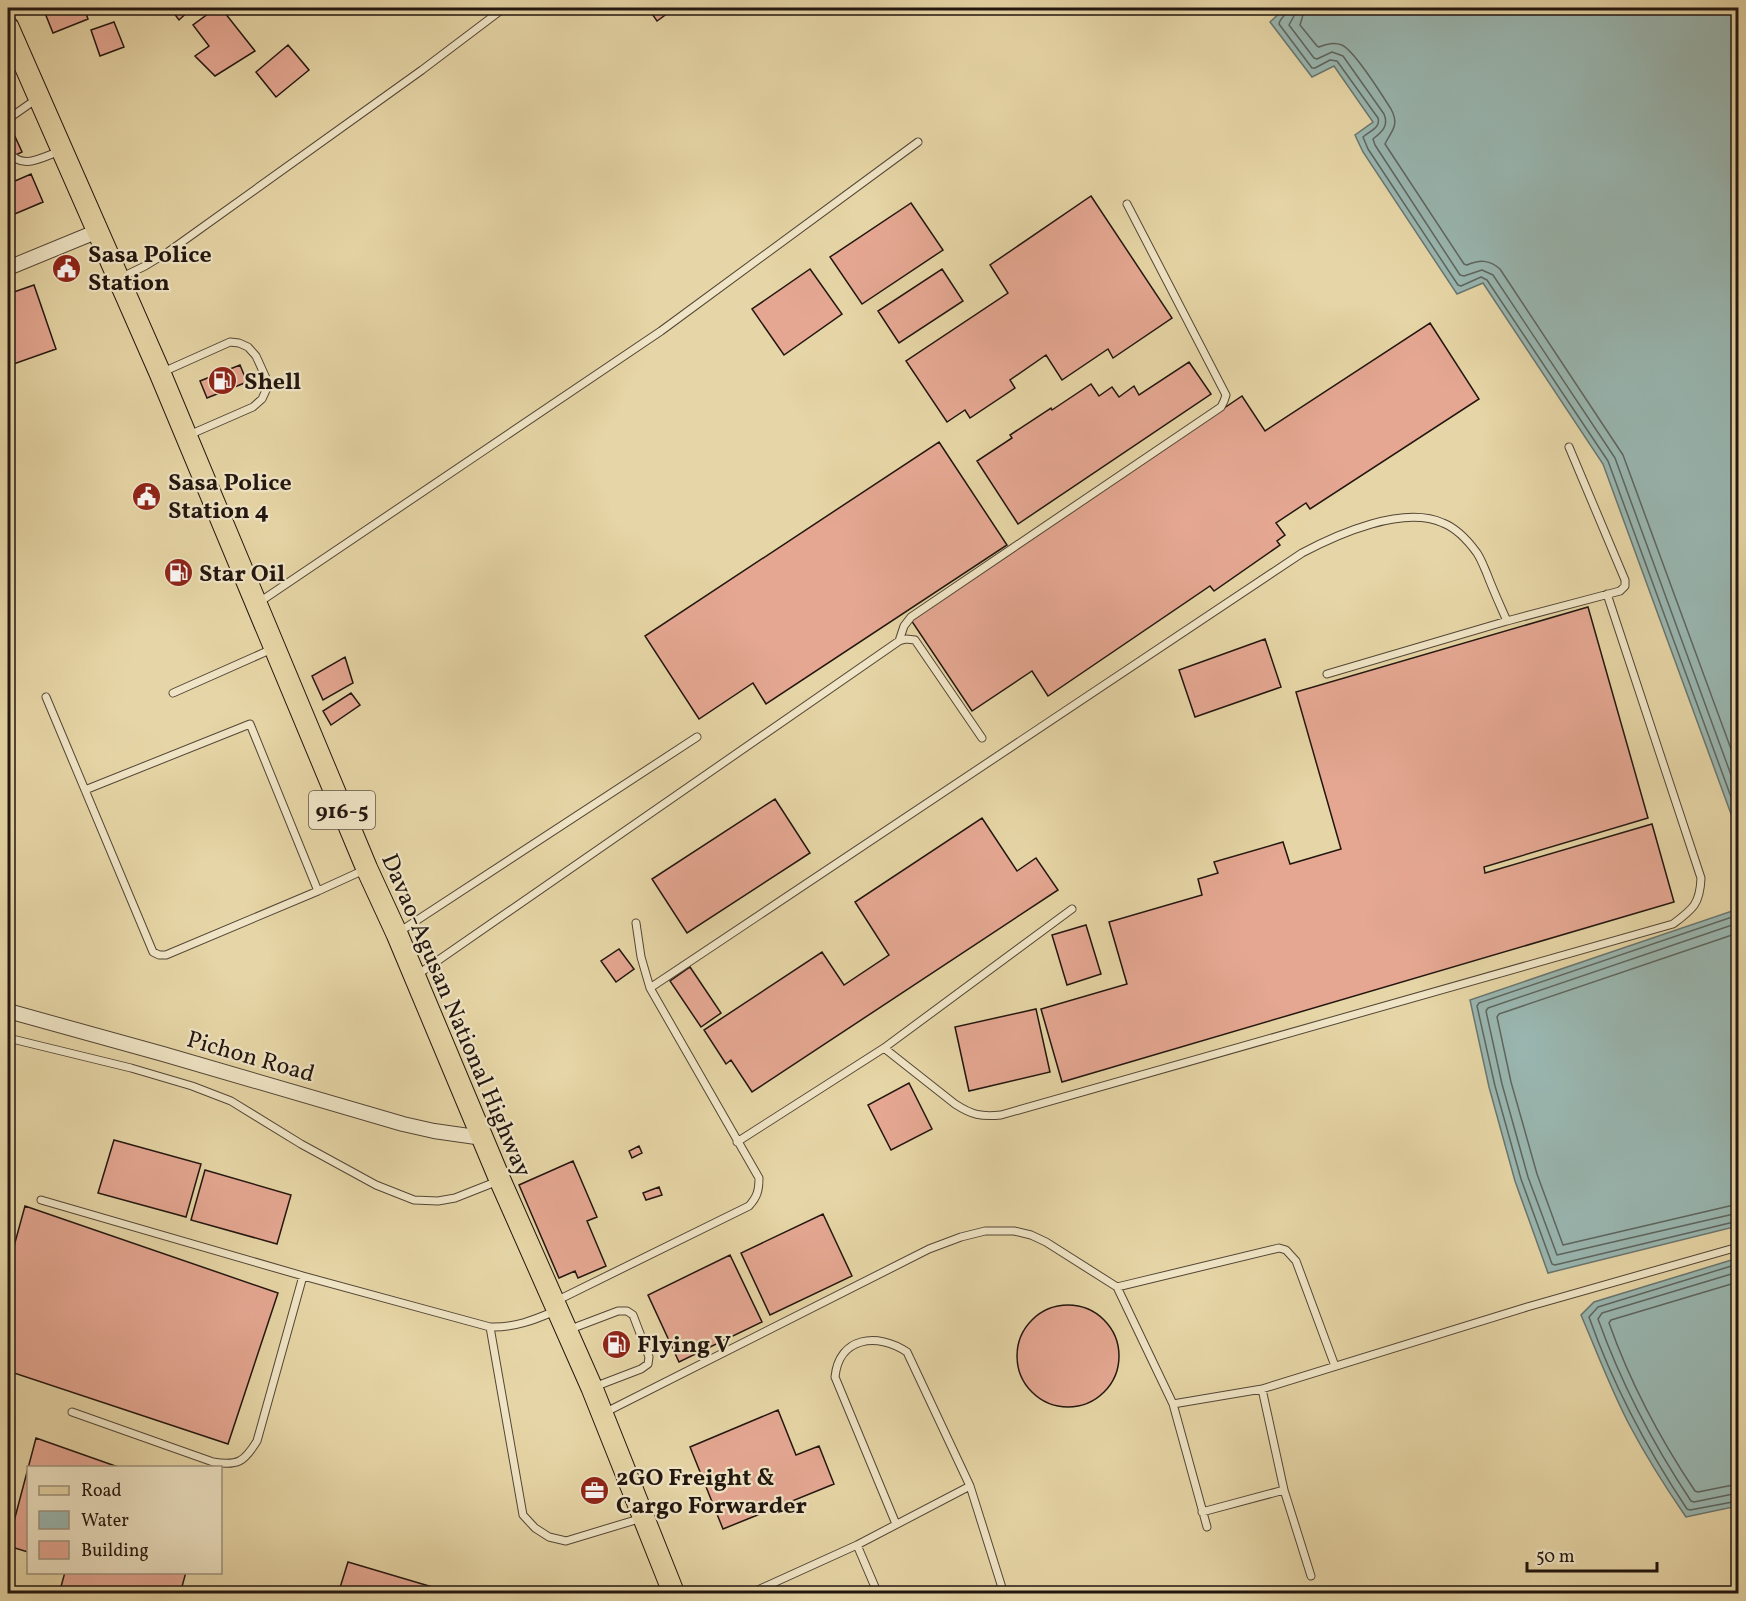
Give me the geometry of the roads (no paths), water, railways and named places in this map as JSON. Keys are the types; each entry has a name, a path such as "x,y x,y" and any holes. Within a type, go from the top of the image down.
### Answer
{"main road":[{"name":"Davao-Agusan National Highway","path":"8,27 120,279 367,869 592,1388 674,1593"}],"street":[{"path":"8,268 98,231"},
{"name":"Pichon Road","path":"8,1011 403,1124 483,1138"}],"lane":[{"path":"120,279 168,252 422,70 504,8"},
{"path":"8,119 39,98"},
{"path":"256,604 661,331 918,142"},
{"path":"8,152 14,159 24,163 62,150"},
{"path":"899,641 911,617 1221,407 1226,395 1127,204"},
{"path":"160,373 230,342 248,347 256,356 266,378 267,388 262,399 253,407 187,436"},
{"path":"1327,675 1507,621 1620,591 1625,586 1625,580 1569,447"},
{"path":"650,988 1292,560 1325,541 1353,529 1417,517 1443,523 1461,535 1478,555 1507,621"},
{"path":"884,1048 964,1110 976,1115 1001,1115 1673,924 1689,913 1697,902 1701,878 1607,594"},
{"path":"415,976 899,641 915,640 982,738"},
{"path":"173,693 275,648"},
{"path":"46,697 153,952 166,955 367,869"},
{"path":"85,790 250,724 318,891"},
{"path":"397,934 697,737"},
{"path":"737,1142 884,1048 1072,909"},
{"path":"42,1200 303,1276 490,1327 507,1328 533,1320 555,1306 749,1206 759,1191 759,1178 650,988 641,957 636,923"},
{"path":"8,1038 131,1068 192,1086 231,1101 301,1144 376,1185 414,1200 438,1201 455,1198 500,1180"},
{"path":"602,1414 918,1254 961,1237 985,1231 1000,1230 1031,1235 1117,1287 1173,1404 1207,1527"},
{"path":"1173,1404 1262,1389 1527,1307 1738,1247"},
{"path":"1117,1287 1279,1248 1286,1250 1296,1261 1335,1366"},
{"path":"72,1412 213,1462 229,1465 240,1462 249,1455 257,1441 303,1276"},
{"path":"566,1331 618,1311 627,1311 633,1315 650,1357 648,1364 641,1369 592,1388"},
{"path":"490,1327 523,1515 535,1528 549,1537 566,1540 643,1517"},
{"path":"896,1524 835,1377 836,1365 843,1352 853,1345 869,1340 883,1340 907,1353 970,1486 1004,1593"},
{"path":"1262,1389 1284,1490 1311,1576"},
{"path":"749,1593 856,1545 970,1486"},
{"path":"1202,1512 1284,1490"},
{"path":"856,1545 878,1593"},
{"path":"1550,1593 1560,1591 1561,1593"}],"water":[{"path":"1285,8 1738,8 1738,833 1603,464 1483,283 1457,294 1363,152 1355,135 1373,122 1334,66 1312,77 1270,22"},
{"path":"1738,909 1738,1226 1548,1273 1515,1181 1489,1087 1470,1000"},
{"path":"1738,1258 1738,1506 1686,1517 1630,1426 1581,1315 1594,1302"}],"place":[{"name":"Sasa Police Station","path":"67,268"},
{"name":"Shell","path":"223,381"},
{"name":"Sasa Police Station 4","path":"147,496"},
{"name":"Star Oil","path":"178,573"},
{"name":"Flying V","path":"616,1344"},
{"name":"2GO Freight & Cargo Forwarder","path":"595,1491"}]}
